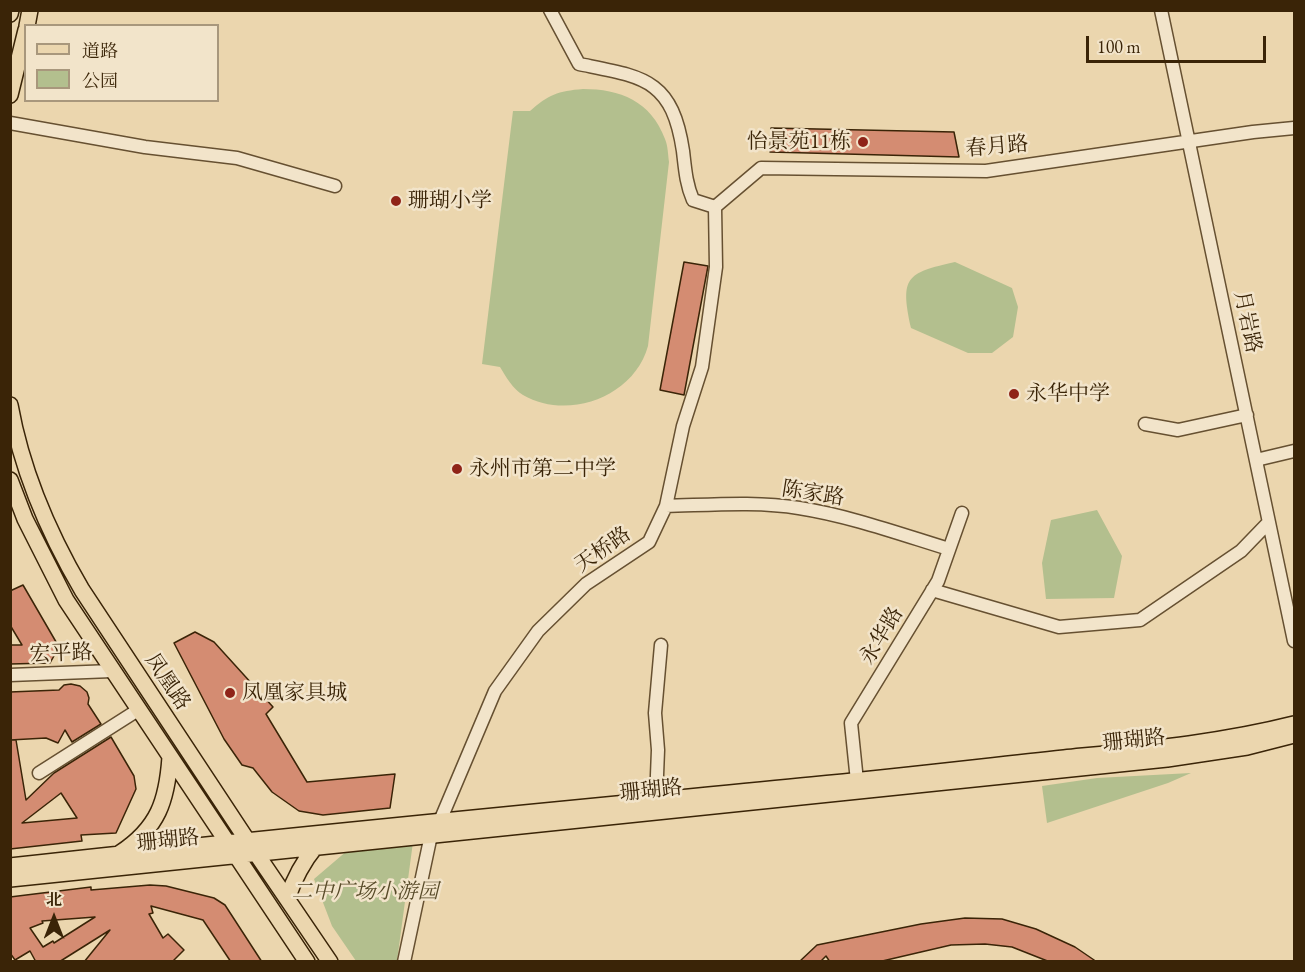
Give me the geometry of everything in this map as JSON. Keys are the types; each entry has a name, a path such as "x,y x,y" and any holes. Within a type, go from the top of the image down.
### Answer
{"main road":[{"path":"10,95 24,38"},
{"name":"凤凰路","path":"10,405 24,466 42,514 60,552 101,620 327,960"},
{"name":"凤凰路","path":"10,480 25,519 66,600 307,962"},
{"name":"珊瑚路","path":"10,879 440,821 857,781 1203,743 1294,724"},
{"name":"珊瑚路","path":"251,846 316,846 1167,759 1247,747 1294,735"},
{"path":"117,854 138,840 153,822 164,800 171,757"},
{"path":"287,899 304,860 316,846"},
{"name":"珊瑚路","path":"10,866 117,854 231,848"}],"street":[{"path":"550,10 579,64 628,74 647,81 661,93 672,107 679,130 687,187 693,200 715,207"},
{"name":"月岩路","path":"1161,10 1294,641"},
{"path":"10,123 145,147 237,158 335,186"},
{"name":"春月路","path":"715,207 761,168 986,171 1294,128"},
{"name":"天桥路","path":"440,821 495,691 538,631 586,584 649,542 666,506 682,426 702,367 716,267 715,207"},
{"path":"1144,424 1178,430 1247,415"},
{"path":"1256,460 1294,451"},
{"name":"陈家路","path":"666,506 796,507 839,516 949,549"},
{"name":"永华路","path":"857,781 851,723 938,581 962,513"},
{"path":"932,590 1059,627 1140,620 1241,551 1269,522"},
{"path":"656,800 658,750 655,713 661,645"},
{"name":"宏平路","path":"10,675 112,671"},
{"path":"39,773 138,710"},
{"path":"404,962 431,835"}],"green space":[{"path":"583,89 609,91 643,106 659,126 666,142 669,162 648,346 640,364 629,379 614,391 579,404 560,405 541,402 523,395 507,379 500,367 482,364 513,111 530,111 554,95"},
{"path":"955,262 1012,288 1018,307 1013,337 992,353 968,353 911,328 906,298 911,280 926,270"},
{"path":"1097,510 1122,556 1114,598 1046,599 1042,563 1051,520"},
{"path":"1191,773 1168,783 1047,823 1042,786 1097,778"},
{"name":"二中广场小游园","path":"413,842 397,961 356,961 332,926 314,879 348,850"}],"building":[{"name":"怡景苑11栋","path":"771,128 954,132 959,157 770,152"},
{"path":"684,262 708,266 684,395 660,390"},
{"path":"23,585 59,647 50,663 10,664 10,645 22,645 10,625 10,591"},
{"path":"195,632 214,642 273,707 266,714 307,782 395,774 390,808 323,815 299,811 272,792 253,768 242,765 224,739 174,643"},
{"path":"64,685 80,686 87,692 88,704 101,724 72,742 65,730 58,743 46,738 10,740 10,692 59,690"},
{"path":"111,737 134,776 136,789 116,833 81,835 82,841 10,849 10,740 16,740 26,800 54,773","holes":["61,793 77,818 22,823"]},
{"path":"150,885 166,886 214,898 225,905 262,962 231,962 203,920 151,906 153,913 149,914 163,938 168,934 184,950 172,962 84,962 110,930 59,962 36,962 30,951 15,960 10,953 10,897 91,887 91,890","holes":["95,917 54,943 53,941 43,947 30,928 43,923 42,921"]},
{"path":"965,918 1002,919 1036,929 1075,947 1097,962 1050,962 1012,947 985,944 951,945 878,962 830,962 826,956 820,962 799,962 817,945 921,924"}],"place":[{"name":"怡景苑11栋","path":"863,142"},
{"name":"珊瑚小学","path":"396,201"},
{"name":"永华中学","path":"1014,394"},
{"name":"永州市第二中学","path":"457,469"},
{"name":"凤凰家具城","path":"230,693"}]}
